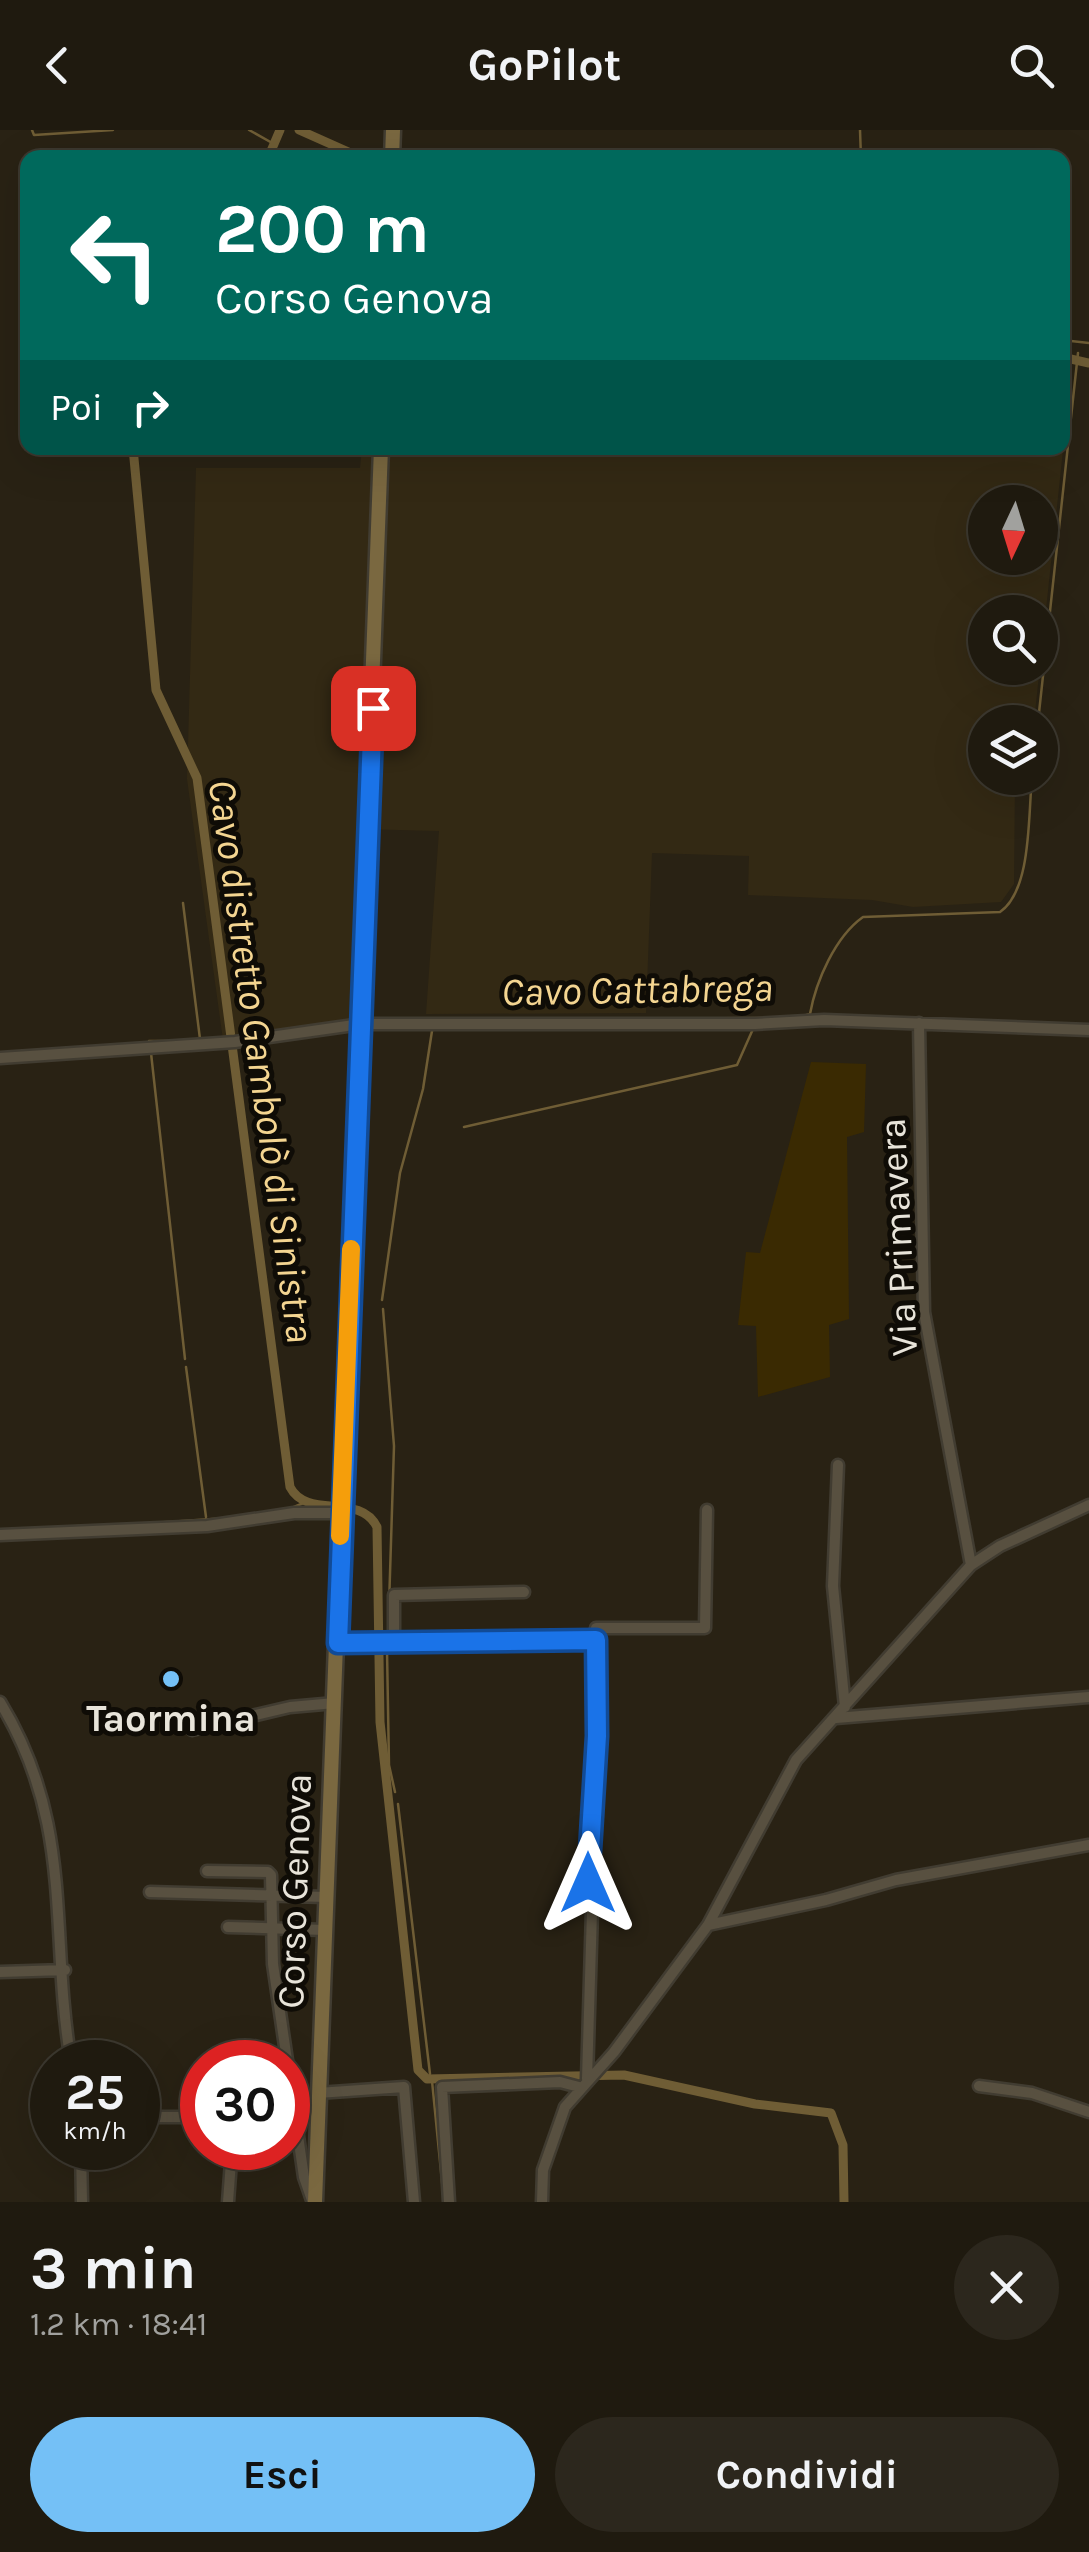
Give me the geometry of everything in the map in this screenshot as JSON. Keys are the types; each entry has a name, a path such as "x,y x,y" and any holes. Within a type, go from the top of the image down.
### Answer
{"main road":[{"name":"Corso Genova","path":"314,2202 381,455"}],"street":[{"path":"0,1058 231,1043 361,1024 918,1023 1089,1030"},
{"name":"Via Primavera","path":"918,1023 924,1312 971,1565"},
{"path":"838,1464 833,1586 845,1707"},
{"path":"542,2202 543,2170 552,2139 587,2077 708,1925 796,1760 971,1565 1000,1546 1089,1506"},
{"path":"0,1536 207,1526 341,1508"},
{"path":"338,1643 704,1628 707,1510"},
{"path":"384,1644 394,1596 524,1592"},
{"path":"587,2077 592,1911 588,1836 597,1736 596,1634"},
{"path":"835,1718 1089,1696"},
{"path":"0,1702 43,1794 70,2040"},
{"path":"192,1730 290,1706 335,1703"},
{"path":"708,1925 896,1880 1089,1846"},
{"path":"207,1871 268,1872 271,1928 304,2177 314,2202"},
{"path":"150,1892 326,1897"},
{"path":"228,1927 325,1930"},
{"path":"0,1972 64,1970"},
{"path":"448,2202 442,2087 560,2082 587,2077"},
{"path":"979,2086 1032,2093 1089,2112"},
{"path":"318,2093 404,2087 414,2202"},
{"path":"81,2170 82,2202"},
{"path":"228,2202 230,2170"}],"shaded area":[{"path":"361,455 1063,455 1058,497 1058,485 968,485 968,575 1050,575 1048,595 968,595 968,685 1038,685 1036,705 968,705 968,795 1015,795 1014,884 1001,902 913,907 872,900 748,895 749,856 652,853 646,1013 426,1014 439,831 359,829 350,1018 223,1040 187,779 196,468 360,468"},
{"path":"811,1062 866,1064 864,1132 847,1137 849,1319 829,1325 830,1377 758,1397 756,1326 738,1325 746,1252 760,1253"}],"waterway":[{"name":"Cavo distretto Gambolò di Sinistra","path":"32,130 34,135 113,130"},
{"name":"Cavo distretto Gambolò di Sinistra","path":"249,130 274,144"},
{"name":"Cavo distretto Gambolò di Sinistra","path":"271,150 280,130"},
{"path":"299,130 344,150"},
{"name":"Cavo Cattabrega","path":"860,130 861,150"},
{"name":"Cavo Cattabrega","path":"1070,341 1089,343"},
{"name":"Cavo Cattabrega","path":"1070,427 1078,353"},
{"name":"Cavo Cattabrega","path":"1070,359 1089,363"},
{"name":"Cavo distretto Gambolò di Sinistra","path":"134,455 156,690 197,778 290,1487 308,1502 359,1511 377,1527 380,1722 418,2070 427,2079 624,2075 755,2104 831,2113 843,2145 844,2202"},
{"name":"Cavo Cattabrega","path":"1040,705 1067,455"},
{"name":"Cavo Cattabrega","path":"799,1017 810,1014 828,961 844,936 863,917 1000,912 1018,887 1023,869 1031,795"},
{"path":"183,903 200,1039"},
{"name":"Cavo Cattabrega","path":"589,1019 776,1018"},
{"path":"464,1127 737,1065 753,1029"},
{"name":"Cavo Cattabrega","path":"382,1300 400,1173 423,1089 432,1031"},
{"path":"149,1041 183,1041"},
{"path":"151,1053 185,1359"},
{"name":"Cavo Cattabrega","path":"383,1309 394,1446 388,1638"},
{"name":"Cavo distretto Gambolò di Sinistra","path":"186,1367 206,1517"},
{"name":"Cavo distretto Gambolò di Sinistra","path":"289,1509 306,1502"},
{"name":"Cavo distretto Gambolò di Sinistra","path":"122,1525 227,1518"},
{"name":"Cavo distretto Gambolò di Sinistra","path":"7,1530 80,1526"},
{"name":"Cavo Cattabrega","path":"387,1650 389,1765 395,1792"},
{"name":"Cavo Cattabrega","path":"398,1804 430,2074"},
{"name":"Cavo Cattabrega","path":"432,2081 444,2202"}],"slow traffic":[{"path":"340,1536 351,1249"}],"place":[{"name":"Taormina","path":"171,1679"}],"route":[{"path":"373,708 338,1643 596,1640 597,1736 588,1883"}]}
